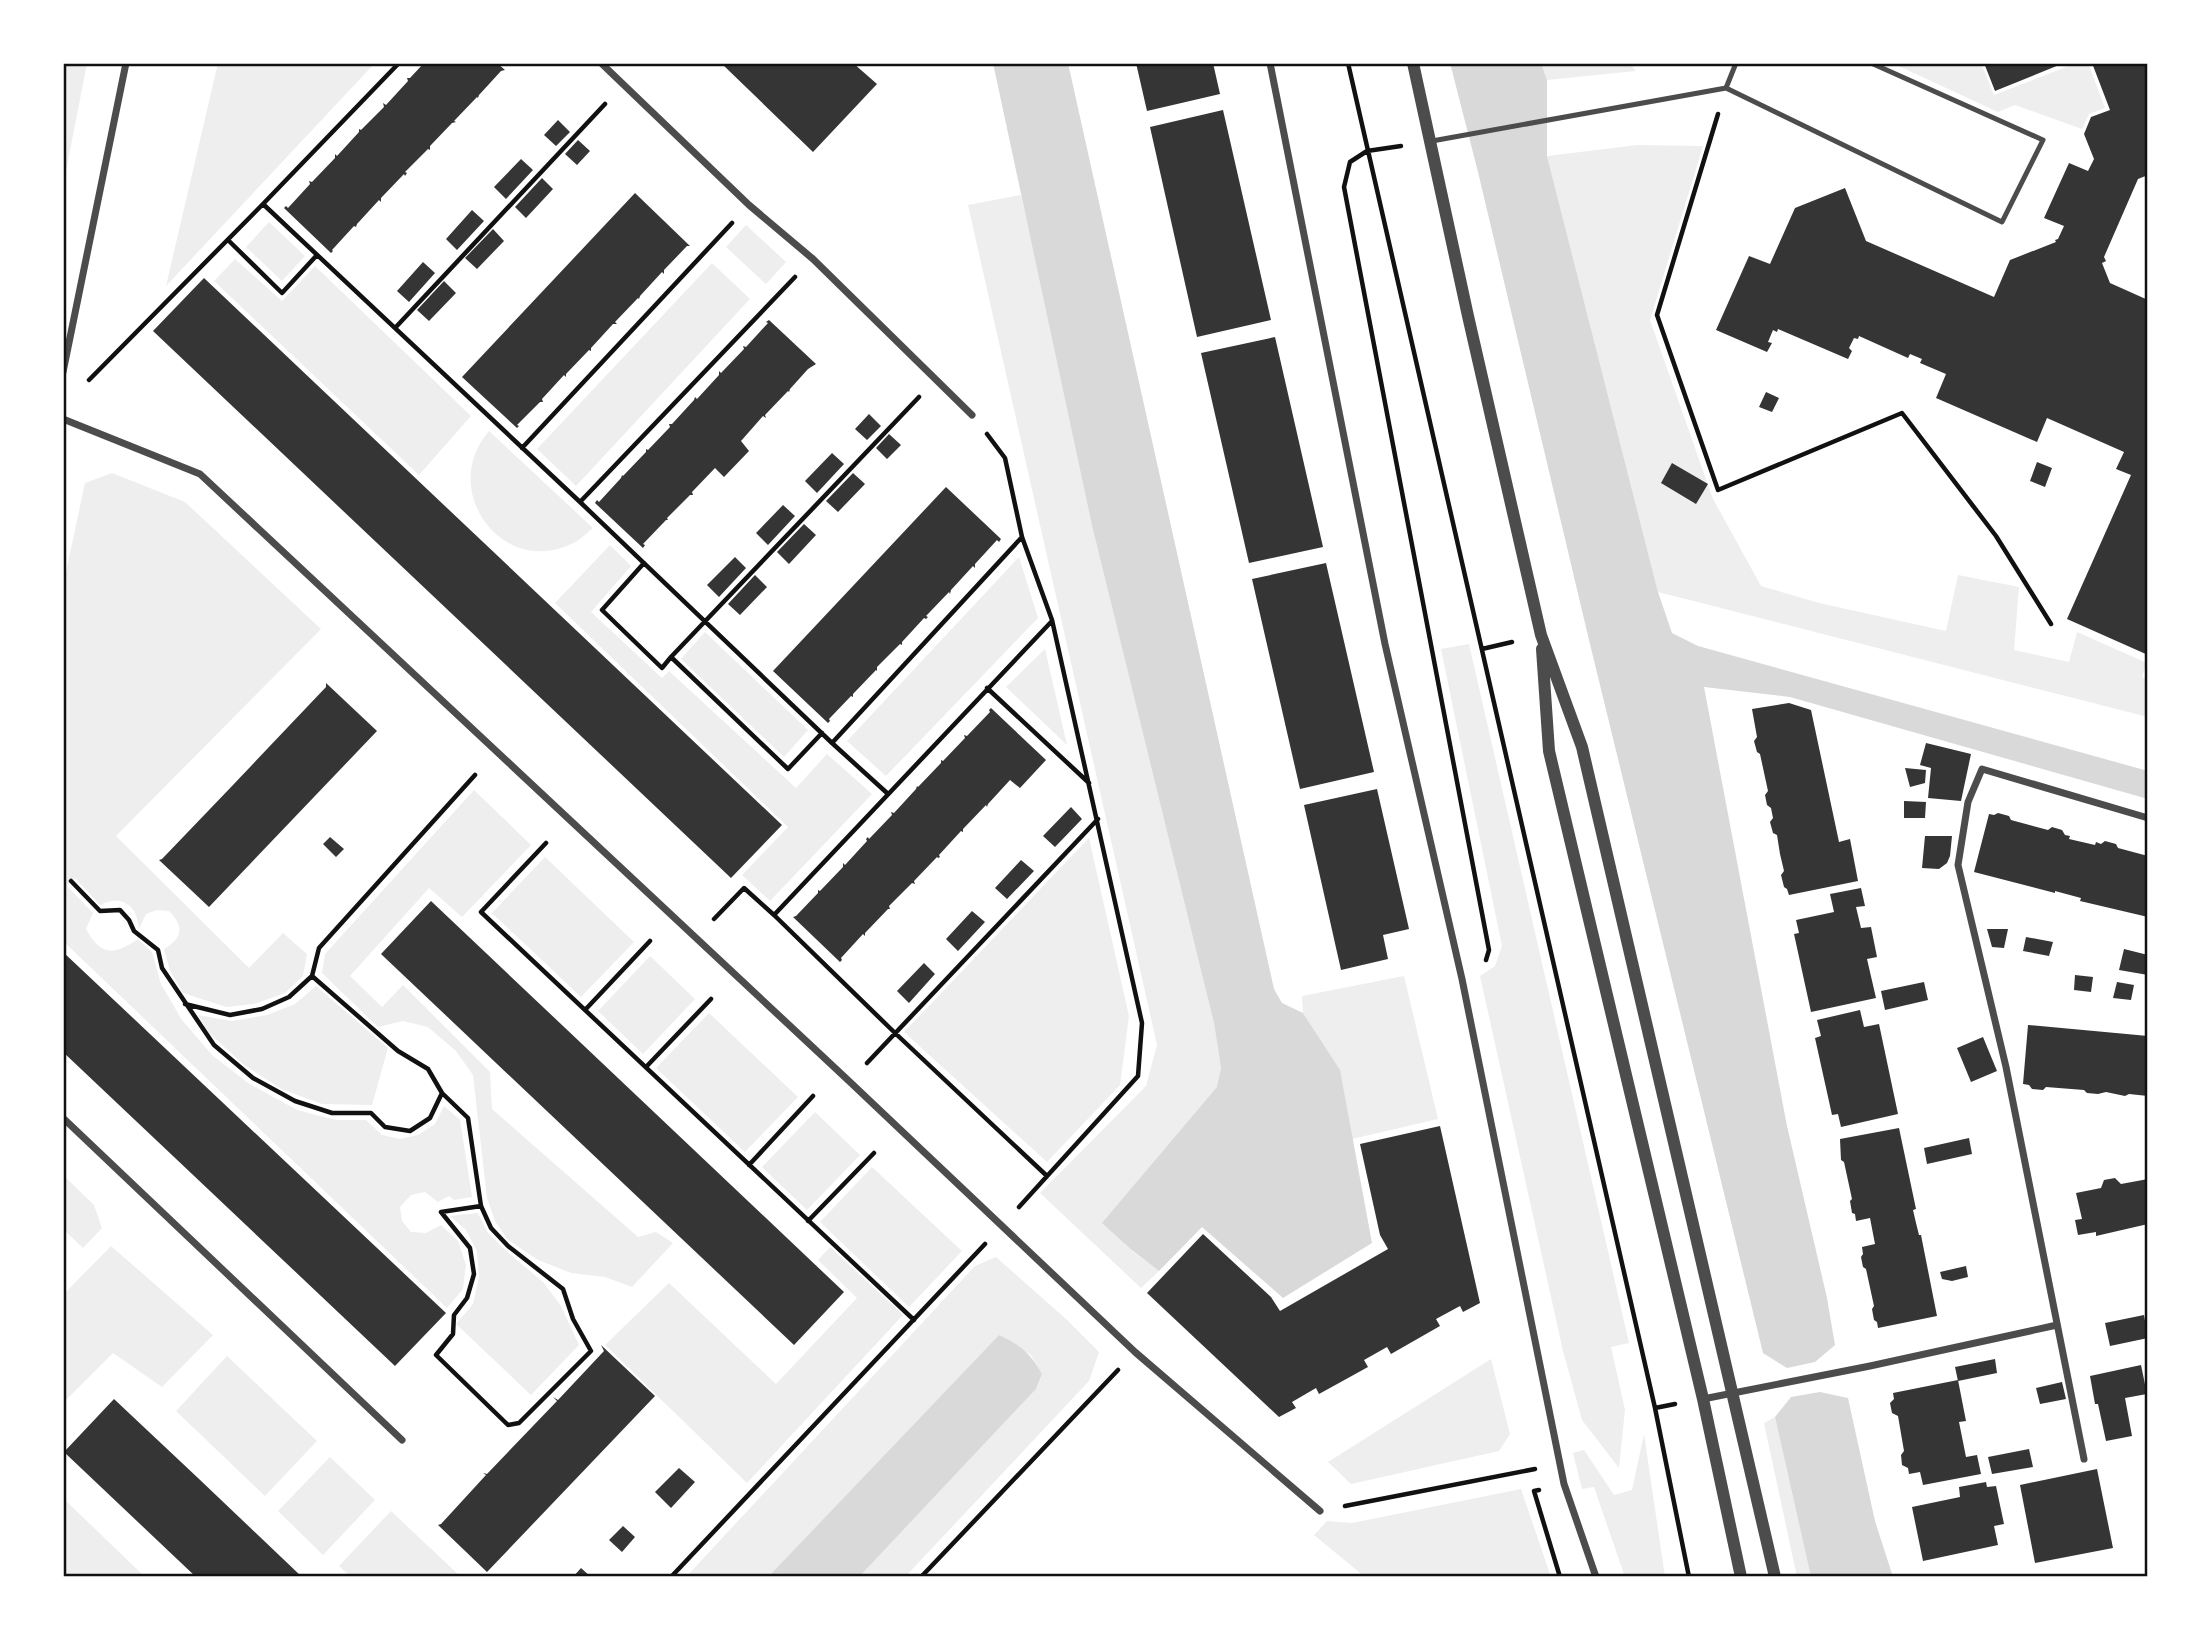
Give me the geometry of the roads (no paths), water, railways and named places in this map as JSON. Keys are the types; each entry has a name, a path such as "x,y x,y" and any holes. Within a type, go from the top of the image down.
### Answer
{"street":[{"path":"63,372 126,63"},
{"path":"601,63 749,205 813,259 972,415"},
{"path":"1270,63 1385,644 1462,979 1564,1484 1596,1577"},
{"path":"1413,63 1541,635 1582,747 1776,1577"},
{"path":"63,419 200,474 1135,1352 1320,1511"},
{"path":"1541,635 1549,751 1703,1399 1741,1577"},
{"path":"2084,1459 2006,1067 1958,865 1968,802 1982,769 2148,818"},
{"path":"63,1118 402,1440"},
{"path":"1703,1399 2057,1325"}],"lane":[{"path":"1726,88 1735,63"},
{"path":"1430,142 1726,88 2002,222 2043,140 1871,63"}]}
